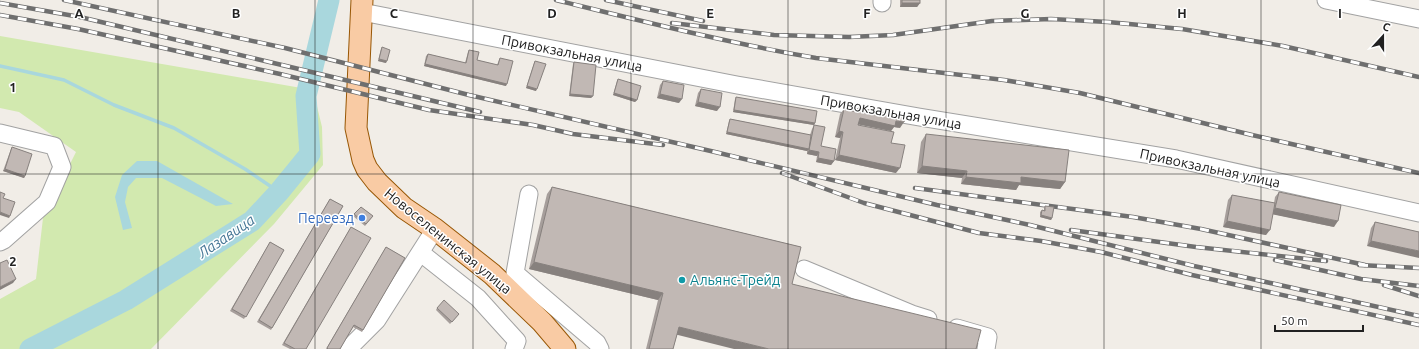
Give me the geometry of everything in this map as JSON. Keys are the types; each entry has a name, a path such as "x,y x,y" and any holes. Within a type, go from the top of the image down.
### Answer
{"main road":[{"name":"Новоселенинская улица","path":"362,6 356,128 363,160 373,177 404,208 492,274 542,322 565,349"}],"street":[{"path":"1326,0 1419,19"},
{"name":"Привокзальная улица","path":"362,6 745,86 919,117 1176,159 1419,213"},
{"path":"0,134 54,146 62,167 47,202 0,242"},
{"path":"529,194 515,273 597,343 600,349"},
{"path":"348,349 377,320 435,230"},
{"path":"421,253 478,298 516,345"},
{"path":"804,270 912,314 988,337 986,349"}],"green space":[{"path":"0,36 313,90 322,127 323,165 274,224 151,349 0,349 0,299 36,279 43,218 76,152 19,112 0,108"}],"water":[{"path":"137,161 157,161 233,204 216,206 162,178 136,178 128,187 125,202 132,228 123,230 115,197 122,175"}],"building":[{"path":"902,0 920,0 920,3 902,3"},
{"path":"382,47 390,50 387,61 379,59"},
{"path":"469,50 479,52 477,60 498,65 500,58 513,61 507,84 425,64 428,54 466,63"},
{"path":"535,61 546,64 537,89 527,86"},
{"path":"574,62 596,65 593,96 570,94"},
{"path":"618,79 641,86 637,100 614,93"},
{"path":"663,81 684,85 682,99 660,94"},
{"path":"701,89 722,93 720,107 698,102"},
{"path":"736,97 817,111 815,123 734,110"},
{"path":"858,108 906,116 904,122 896,121 895,126 860,118 858,125 894,132 891,143 905,145 900,168 839,155 843,132 839,131 844,109 857,112"},
{"path":"730,119 811,135 809,149 727,132"},
{"path":"814,125 825,127 821,146 836,149 834,161 818,158 819,152 809,150"},
{"path":"926,134 1069,150 1065,182 1021,177 1021,183 966,177 967,171 922,166"},
{"path":"12,147 32,154 25,176 5,169"},
{"name":"Альянс-Трейд","path":"552,187 801,247 792,284 981,330 976,349 769,349 679,327 673,349 649,349 663,293 534,262"},
{"path":"0,192 5,194 3,198 15,202 10,216 0,212"},
{"path":"1279,192 1341,205 1338,221 1275,208"},
{"path":"1232,195 1275,203 1270,230 1227,221"},
{"path":"330,199 343,206 272,328 259,320"},
{"path":"1045,206 1054,207 1052,218 1041,215 1042,210 1045,211"},
{"path":"361,207 373,216 366,224 354,214"},
{"path":"1375,222 1419,232 1419,251 1371,241"},
{"path":"351,227 371,238 306,349 295,349 284,343"},
{"path":"270,242 284,250 246,317 232,309"},
{"path":"386,247 405,258 363,330 354,325 340,349 328,349 327,348"},
{"path":"7,260 16,279 0,287 0,263"},
{"path":"444,300 459,314 452,322 437,308"}],"waterway":[{"name":"Лазавица","path":"30,349 126,300 252,221 279,192 310,154 306,96 329,0"},
{"path":"0,66 64,80 114,105 174,128 245,169 279,192"}],"railway":[{"path":"64,0 285,48 469,95 937,205 1030,225 1194,266 1419,316"},
{"path":"556,0 718,39 816,58 1004,80 1080,93 1252,135 1419,173"},
{"path":"606,0 703,21"},
{"path":"0,3 80,17 480,112"},
{"path":"0,15 78,29 280,74 429,110 533,125 573,134 663,145"},
{"path":"672,23 774,35 849,37 893,35 992,21 1051,19 1108,22 1182,29 1283,46 1419,77"},
{"path":"782,173 864,203 979,233 1041,241 1101,252 1192,275 1419,325"},
{"path":"915,188 1133,217 1201,229 1365,265"},
{"path":"1071,230 1196,247 1326,261"},
{"path":"1275,260 1361,279 1419,286"},
{"path":"1359,265 1419,268"},
{"path":"1384,285 1419,296"}],"place":[{"name":"Переезд","path":"362,218"},
{"name":"Альянс-Трейд","path":"682,280"}]}
